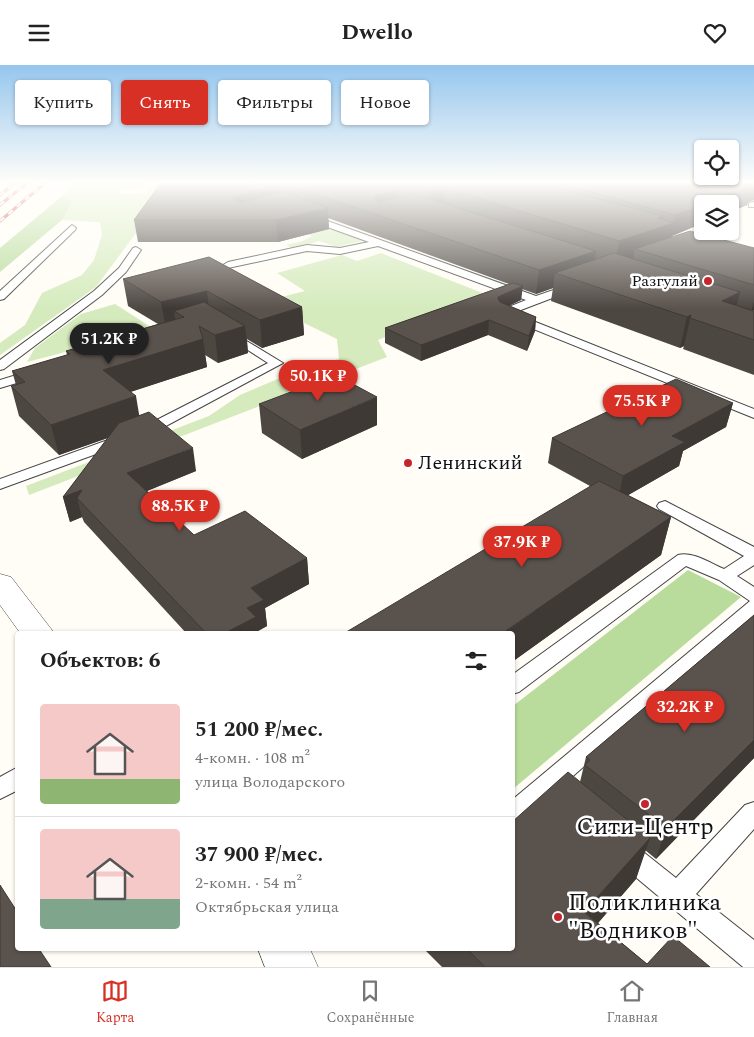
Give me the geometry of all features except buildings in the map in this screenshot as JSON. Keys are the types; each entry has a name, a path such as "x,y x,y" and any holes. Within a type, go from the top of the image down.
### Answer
{"street":[{"path":"0,584 37,631"},
{"path":"282,951 294,967"}],"lane":[{"path":"335,225 378,243 536,300"},
{"path":"0,297 72,228"},
{"path":"228,265 307,248 340,251 378,243"},
{"path":"0,366 98,293 123,270 136,250"},
{"path":"578,285 503,313 754,414"},
{"path":"0,484 146,431 277,363 217,327"},
{"path":"0,384 47,370"},
{"path":"665,507 754,555 725,576"},
{"path":"515,684 684,559 725,576 754,596"},
{"path":"515,813 554,793 754,607"},
{"path":"0,789 15,779"},
{"path":"677,895 754,812"},
{"path":"608,838 754,958"}],"green space":[{"path":"27,225 56,225 0,272 0,248"},
{"path":"100,225 141,225 96,287 0,355 0,343 25,325 42,293 82,275 94,260 102,235"},
{"path":"289,225 323,225 363,241 337,247 319,241 293,249 286,245 303,241 312,236"},
{"path":"381,253 495,298 445,312 378,340 387,357 29,495 26,486 209,416 240,395 292,373 339,359 337,339 261,302 305,291 277,273 342,255 357,261"},
{"path":"115,304 154,329 27,362 35,348 81,314"},
{"path":"688,570 741,597 515,787 515,704"}],"place":[{"name":"Разгуляй","path":"708,281"},
{"name":"Ленинский","path":"408,463"},
{"name":"Сити-Центр","path":"645,804"},
{"name":"Поликлиника \"Водников\"","path":"558,917"}]}
